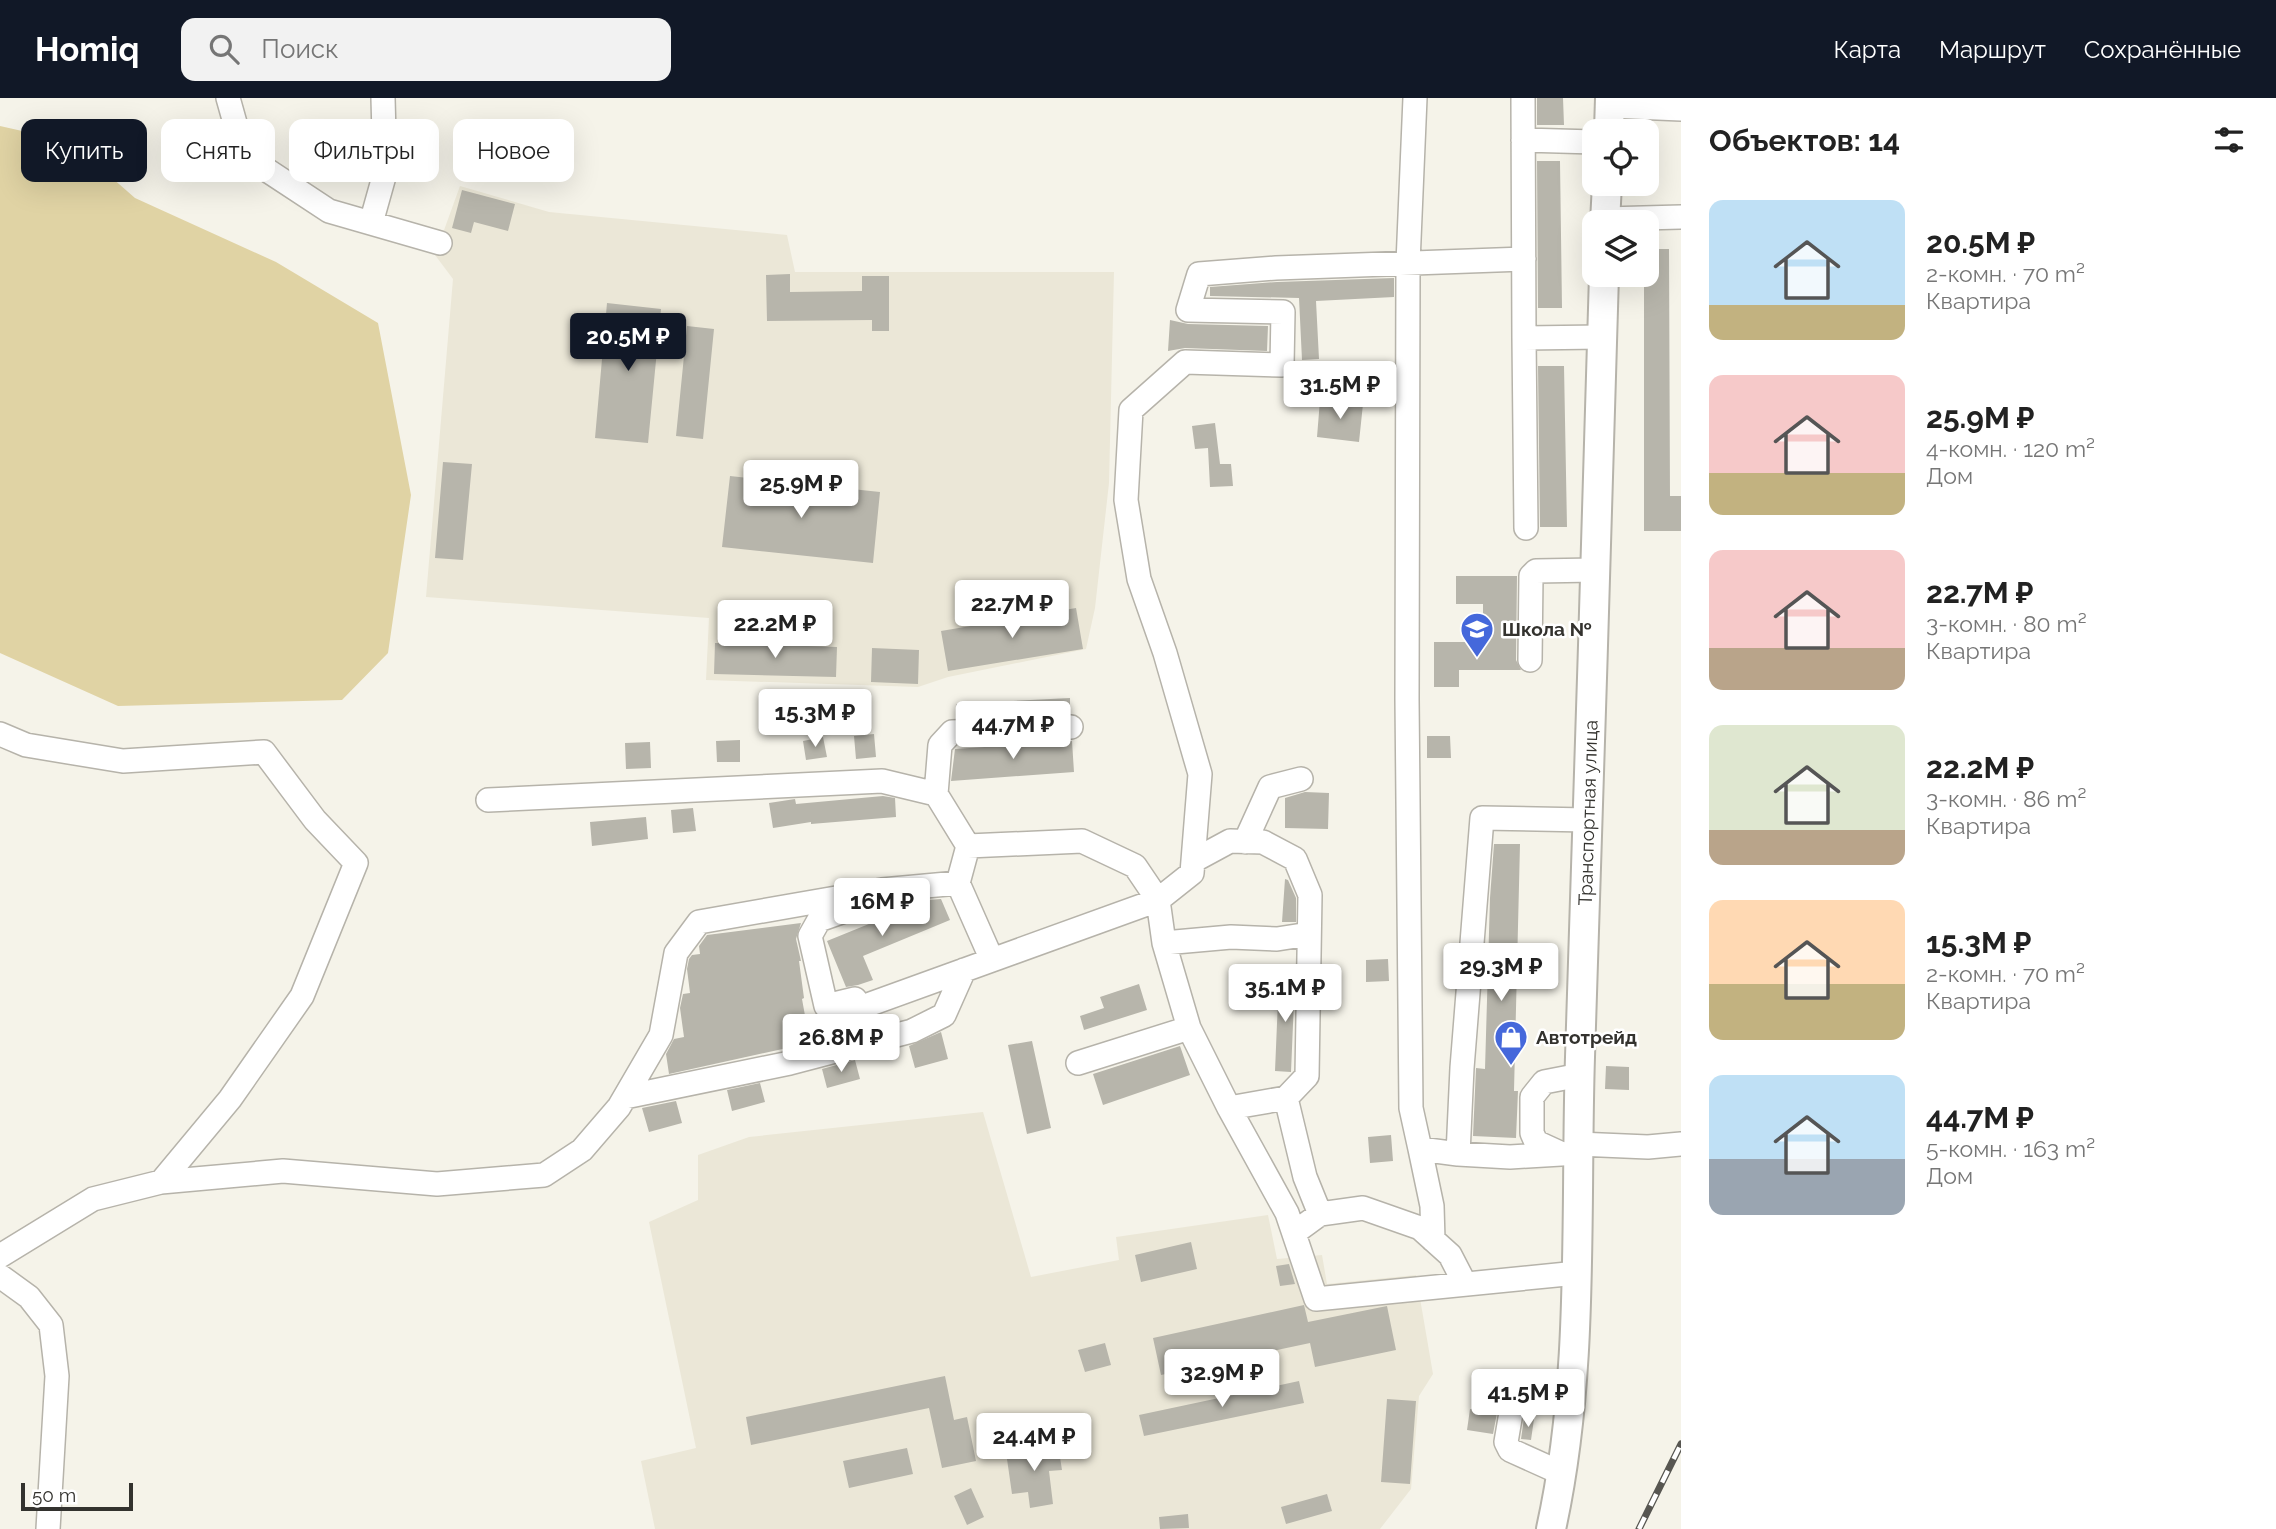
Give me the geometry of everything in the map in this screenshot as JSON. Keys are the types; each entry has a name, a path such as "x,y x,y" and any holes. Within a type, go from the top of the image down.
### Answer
{"main road":[{"name":"Транспортная улица","path":"1551,1529 1562,1473 1571,1387 1577,1273 1573,1150 1580,1075 1604,287"}],"street":[{"path":"228,98 244,155 329,211 440,243"},
{"path":"371,223 385,173 383,98"},
{"path":"1415,98 1408,262 1407,699 1411,1108 1432,1206 1433,1240"},
{"path":"1522,98 1526,528"},
{"path":"1610,112 1681,109"},
{"path":"1523,140 1582,142"},
{"path":"1659,218 1681,217"},
{"path":"914,887 818,920 810,936 826,1006 876,993 988,953 1158,900 1192,873 1200,774 1165,653 1139,579 1126,500 1131,410 1185,362 1282,365 1283,312 1188,310 1199,274 1408,262 1524,259"},
{"path":"1524,338 1602,337"},
{"path":"1530,660 1531,576 1536,571 1595,570"},
{"path":"988,953 958,883 968,846 936,794 940,745 952,732 1071,727"},
{"path":"0,734 26,745 123,761 264,752 315,820 356,863 302,996 230,1099 161,1182"},
{"path":"1245,842 1270,787 1301,779"},
{"path":"488,800 882,781 936,794"},
{"path":"1458,1154 1462,1068 1482,818 1587,820"},
{"path":"968,846 1082,841 1135,866 1158,900 1164,943 1189,1028 1229,1108 1287,1213 1316,1299 1577,1273"},
{"path":"1193,861 1230,841 1263,842 1295,859 1310,895 1307,1076 1286,1098 1229,1108"},
{"path":"0,1256 93,1199 161,1182 284,1171 437,1184 544,1175 582,1150 625,1097 660,1035 676,953 699,922 869,892 958,883"},
{"path":"1164,943 1231,937 1277,939 1309,934"},
{"path":"840,1015 964,970 988,953"},
{"path":"625,1097 790,1063 912,1031 944,1015 964,970"},
{"path":"1078,1063 1189,1028"},
{"path":"1573,1150 1536,1142 1532,1133 1532,1097 1544,1082 1580,1075"},
{"path":"1286,1098 1305,1177 1320,1214"},
{"path":"1420,1149 1510,1157 1573,1150 1681,1144"},
{"path":"1294,1233 1320,1214 1363,1208 1420,1228 1450,1255 1465,1284"},
{"path":"0,1276 29,1297 51,1325 57,1376 48,1529"},
{"path":"1562,1473 1510,1450 1506,1442 1513,1401 1520,1395 1571,1387"}],"shaded area":[{"path":"0,126 21,131 21,182 117,182 135,198 276,262 378,323 411,495 388,653 342,700 118,706 0,653"},
{"path":"460,186 549,212 787,235 795,272 1114,272 1109,483 1095,608 1086,649 948,677 918,687 706,680 709,618 426,597 453,279 435,255"},
{"path":"983,1112 1031,1277 1119,1260 1116,1237 1268,1215 1277,1259 1322,1255 1327,1284 1416,1275 1433,1374 1419,1396 1411,1489 1380,1529 655,1529 641,1461 696,1448 649,1222 698,1200 698,1155 749,1137"}],"building":[{"path":"1537,98 1563,98 1564,125 1537,125"},
{"path":"1537,161 1560,161 1562,308 1538,308"},
{"path":"462,190 515,204 508,231 474,222 471,233 452,228"},
{"path":"1659,249 1669,249 1670,496 1681,496 1681,531 1644,531 1644,287 1659,287"},
{"path":"790,274 790,292 862,291 862,276 889,276 889,331 872,331 872,320 767,321 766,275"},
{"path":"1394,278 1394,297 1316,301 1319,359 1302,360 1299,298 1210,296 1210,287"},
{"path":"607,303 661,309 648,443 595,438"},
{"path":"1170,320 1188,324 1268,326 1267,351 1185,348 1168,351"},
{"path":"687,326 714,329 703,439 676,436"},
{"path":"1538,366 1564,366 1567,527 1540,527"},
{"path":"1320,400 1363,404 1359,442 1317,437"},
{"path":"1215,423 1220,464 1231,464 1233,486 1210,487 1208,448 1195,449 1192,426"},
{"path":"443,462 472,464 463,560 435,558"},
{"path":"730,476 880,492 873,563 722,547"},
{"path":"1456,576 1517,576 1516,660 1521,670 1459,670 1459,687 1434,687 1434,642 1483,642 1483,604 1456,604"},
{"path":"1076,608 1083,649 948,671 941,631"},
{"path":"715,643 837,647 836,677 714,674"},
{"path":"872,648 919,650 918,684 871,682"},
{"path":"1070,698 1070,713 956,718 956,704"},
{"path":"874,734 876,757 856,759 854,736"},
{"path":"1427,736 1450,736 1451,758 1427,758"},
{"path":"823,737 827,757 806,760 803,741"},
{"path":"740,740 740,762 717,762 716,741"},
{"path":"1072,741 1074,772 951,781 955,749"},
{"path":"650,742 651,768 626,769 625,743"},
{"path":"1305,792 1329,793 1328,829 1285,828 1285,798"},
{"path":"883,796 895,798 896,817 811,822 773,828 769,803 795,799 796,804"},
{"path":"693,808 696,831 673,833 671,810"},
{"path":"646,817 648,839 592,846 590,822"},
{"path":"1494,844 1520,844 1514,1091 1518,1091 1516,1138 1473,1136 1476,1068 1485,1069"},
{"path":"1285,879 1296,898 1296,922 1282,922"},
{"path":"941,899 950,920 863,956 873,980 846,987 827,941 928,900"},
{"path":"801,923 796,939 810,1043 669,1074 666,1054 674,1039 684,1037 680,1008 683,994 690,993 687,969 689,959 692,955 700,954 699,946 707,935"},
{"path":"1388,959 1389,981 1366,982 1366,960"},
{"path":"1279,976 1295,977 1291,1072 1275,1071"},
{"path":"1139,984 1147,1010 1084,1030 1080,1016 1104,1008 1100,997"},
{"path":"941,1032 948,1059 915,1068 909,1046"},
{"path":"1032,1041 1051,1128 1027,1134 1008,1045"},
{"path":"1180,1046 1190,1075 1103,1105 1093,1074"},
{"path":"855,1060 860,1079 827,1088 822,1069"},
{"path":"1606,1066 1629,1067 1629,1090 1605,1089"},
{"path":"760,1083 765,1102 732,1111 727,1090"},
{"path":"676,1101 682,1123 649,1132 642,1108"},
{"path":"1391,1135 1393,1161 1370,1163 1368,1137"},
{"path":"1191,1242 1197,1269 1141,1282 1135,1255"},
{"path":"1289,1264 1295,1284 1280,1286 1276,1266"},
{"path":"1304,1305 1308,1322 1387,1306 1396,1350 1315,1367 1310,1343 1161,1375 1153,1338"},
{"path":"1105,1343 1111,1365 1085,1372 1078,1350"},
{"path":"945,1376 954,1420 967,1417 976,1461 942,1468 929,1408 751,1445 746,1417"},
{"path":"1299,1381 1304,1403 1144,1436 1139,1415"},
{"path":"1387,1399 1416,1401 1410,1484 1381,1482"},
{"path":"1470,1409 1497,1413 1493,1434 1467,1430"},
{"path":"1524,1418 1534,1419 1531,1440 1521,1439"},
{"path":"1058,1445 1062,1470 1049,1471 1053,1504 1030,1508 1028,1492 1012,1494 1006,1452"},
{"path":"907,1448 913,1474 849,1488 843,1461"},
{"path":"971,1488 984,1517 967,1525 954,1496"},
{"path":"1327,1494 1332,1511 1286,1524 1281,1507"},
{"path":"1188,1514 1189,1528 1160,1529 1159,1517"}],"railway":[{"path":"1639,1529 1681,1444"}],"place":[{"name":"Школа №","path":"1477,659"},
{"name":"Автотрейд","path":"1511,1067"}]}
